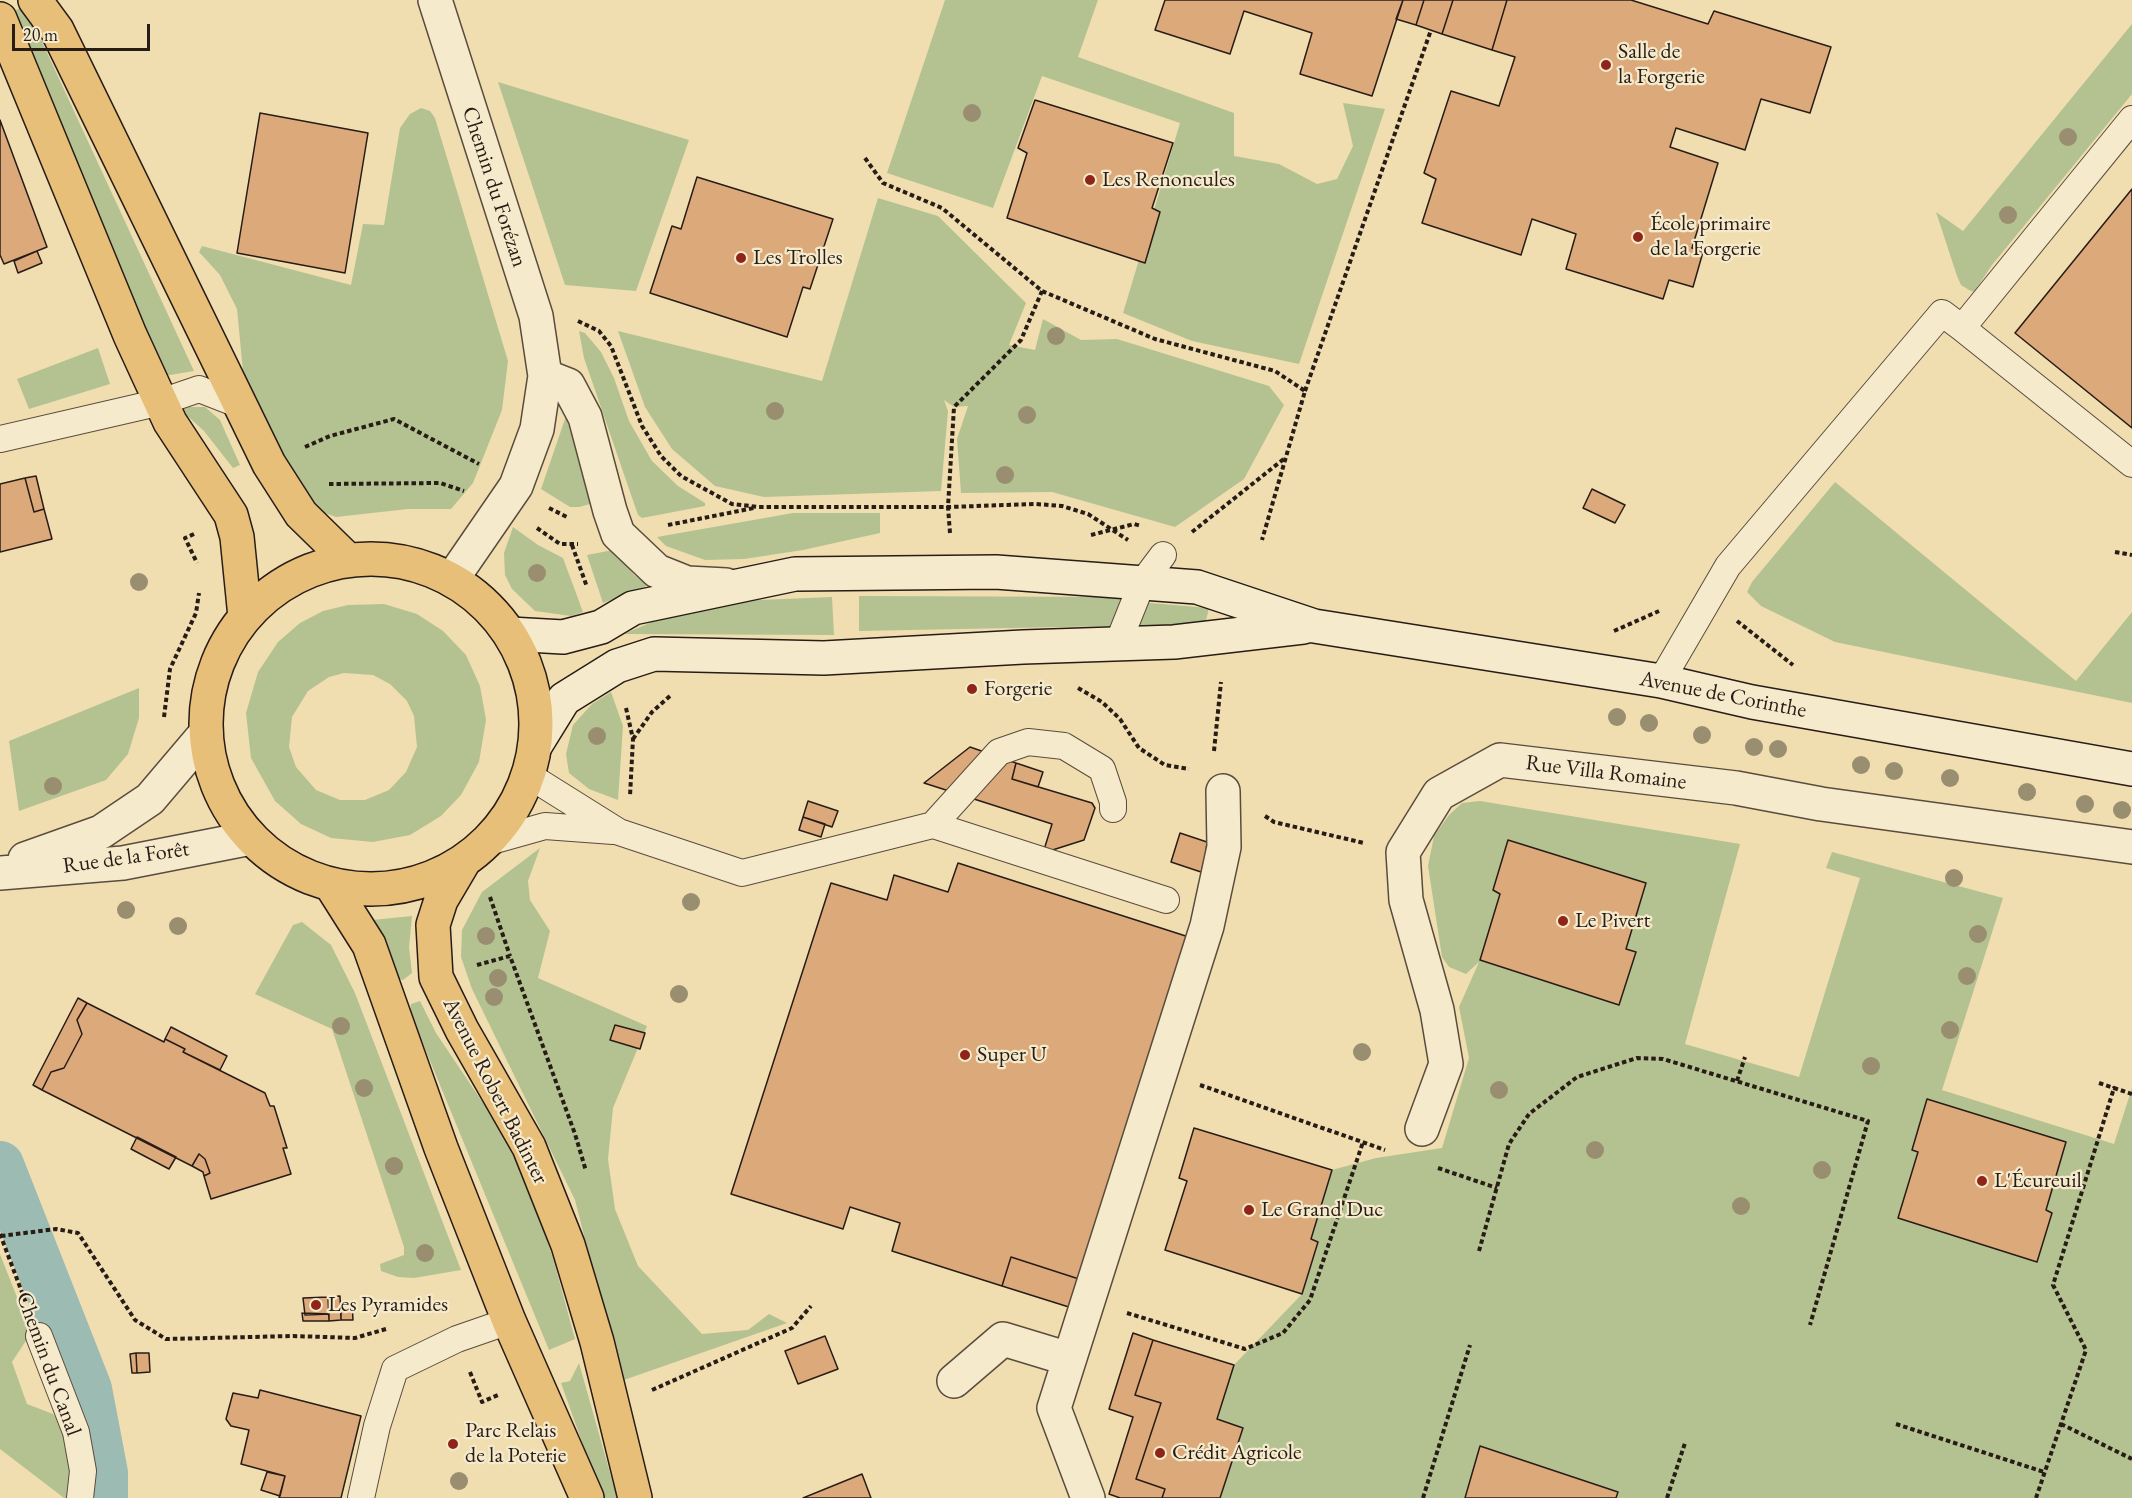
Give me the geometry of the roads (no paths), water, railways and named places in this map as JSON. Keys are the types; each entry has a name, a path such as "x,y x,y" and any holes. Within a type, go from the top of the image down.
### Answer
{"main road":[{"path":"35,0 57,30 277,478 301,514 347,560"},
{"path":"0,18 130,336 170,422 231,515 237,537 245,617"},
{"path":"476,851 423,881 377,890 331,885 286,867 250,838 228,808 212,772 206,733 208,692 222,652 245,617 273,590 299,575 347,560 402,561 452,579 485,603 510,634 528,669 536,707 532,761"},
{"name":"Avenue Robert Badinter","path":"532,761 512,811 476,851 441,900 433,925 436,977 462,1030 529,1147 568,1245 597,1342 635,1498"},
{"path":"331,885 369,945 441,1148 509,1321 587,1498"}],"street":[{"name":"Chemin du Forézan","path":"435,0 536,316 545,376 537,429 507,499 452,579"},
{"path":"545,376 568,385 585,417 618,534 657,571 687,583 743,586"},
{"path":"510,634 562,637 602,627 633,608 795,574 848,571 996,572 1197,587 1314,626"},
{"path":"532,761 564,699 617,666 654,654 824,658 1174,642 1314,626"},
{"name":"Avenue de Corinthe","path":"1314,626 1661,681 1752,702 2132,768"},
{"name":"Rue de la Forêt","path":"0,871 101,832 150,799 206,733"},
{"name":"Rue Villa Romaine","path":"1422,1129 1446,1064 1437,1010 1406,900 1403,852 1439,794 1500,760 1736,788 1821,804 2132,847"},
{"path":"1088,1498 1054,1408 1209,915 1224,847 1223,791"},
{"name":"Rue de la Forêt","path":"0,871 123,863 250,838"},
{"path":"954,1381 1003,1339 1069,1359"}],"lane":[{"path":"1962,328 2132,119"},
{"path":"1661,681 1728,566 1941,313 2132,464"},
{"path":"0,439 161,402 198,388 240,405"},
{"path":"1118,643 1142,583 1163,555"},
{"path":"933,825 999,752 1028,742 1064,746 1102,769 1113,802 1113,809"},
{"path":"532,761 620,831"},
{"path":"476,851 545,826 620,831 742,873 933,825 1166,900"},
{"path":"361,1498 377,1426 395,1369 457,1340 509,1321"},
{"name":"Chemin du Canal","path":"39,1336 76,1432 82,1471 80,1498"}],"waterway":[{"path":"0,1165 88,1389 104,1473 104,1498"}],"place":[{"name":"Salle de la Forgerie","path":"1606,65"},
{"name":"Les Renoncules","path":"1090,180"},
{"name":"École primaire de la Forgerie","path":"1638,237"},
{"name":"Les Trolles","path":"741,258"},
{"name":"Forgerie","path":"972,689"},
{"name":"Le Pivert","path":"1563,921"},
{"name":"Super U","path":"965,1055"},
{"name":"L'Écureuil","path":"1982,1181"},
{"name":"Le Grand Duc","path":"1249,1210"},
{"name":"Les Pyramides","path":"316,1305"},
{"name":"Parc Relais de la Poterie","path":"453,1444"},
{"name":"Crédit Agricole","path":"1160,1453"}]}
